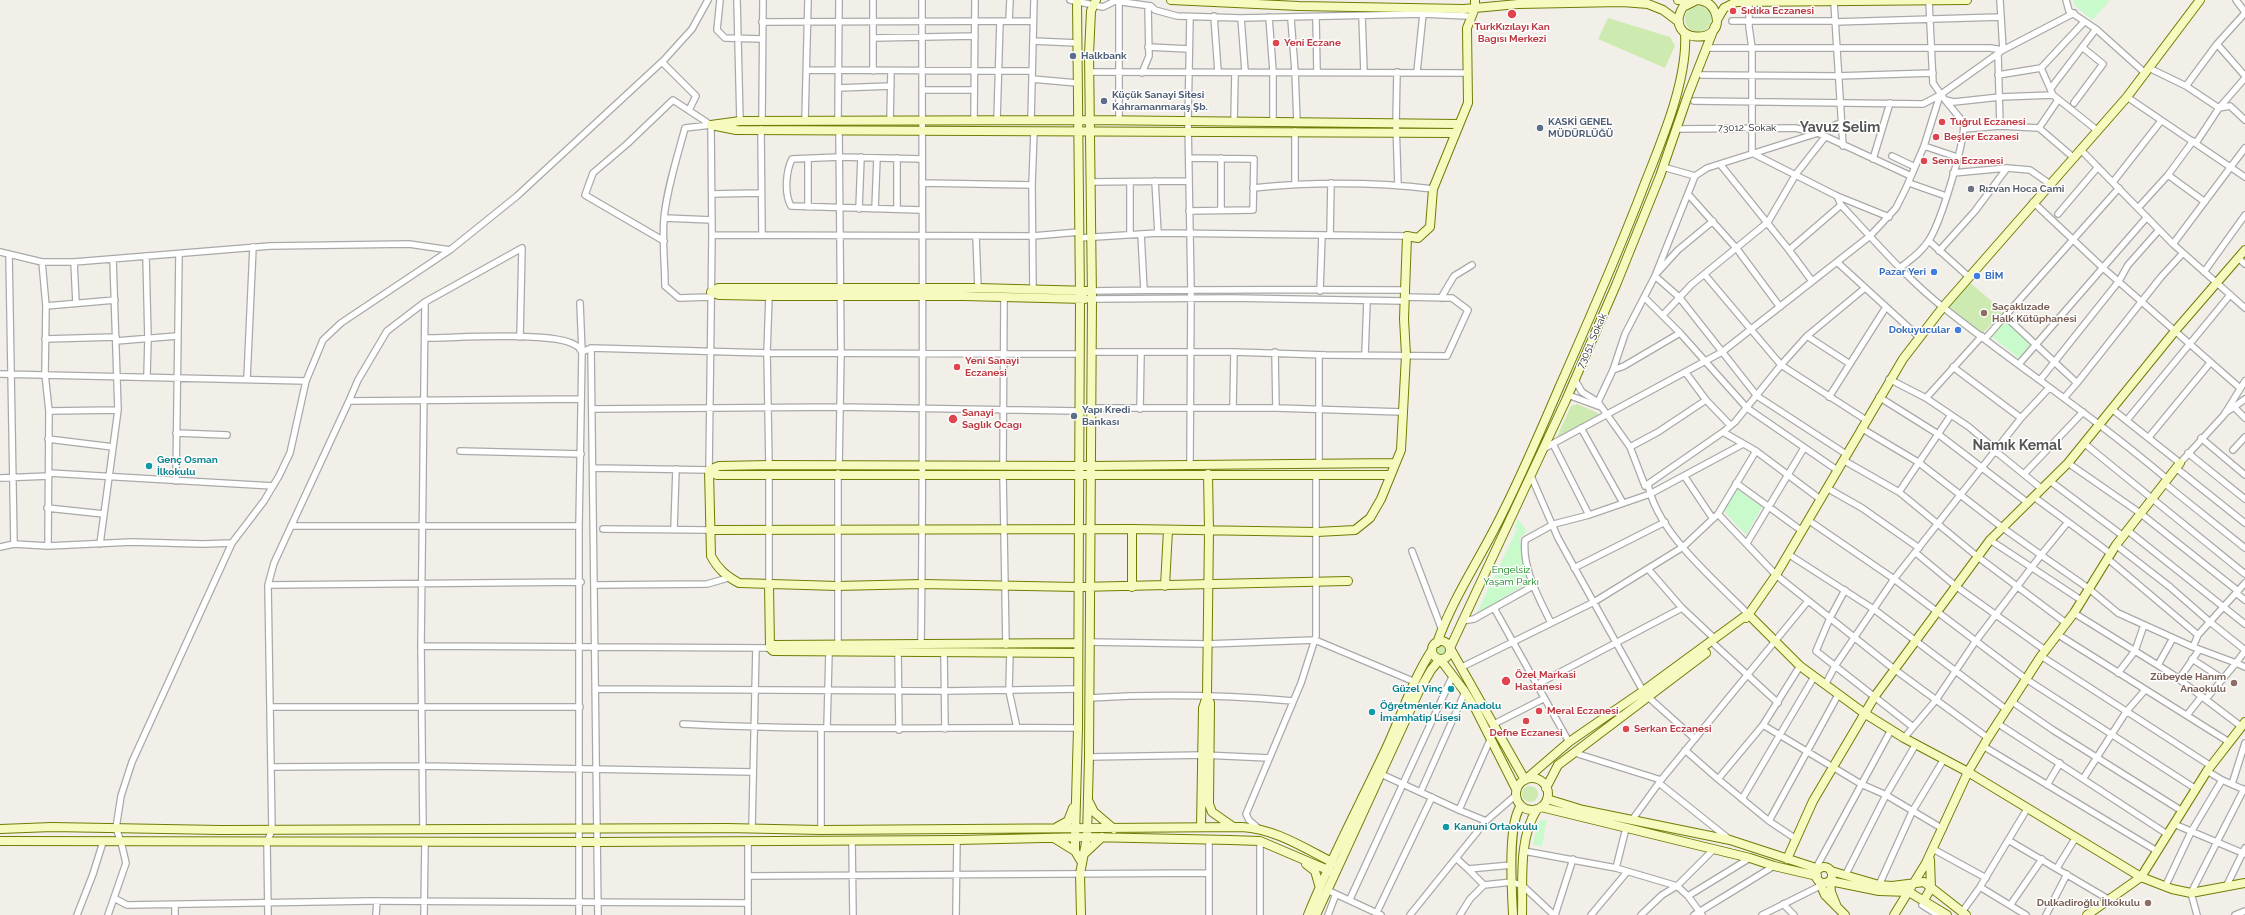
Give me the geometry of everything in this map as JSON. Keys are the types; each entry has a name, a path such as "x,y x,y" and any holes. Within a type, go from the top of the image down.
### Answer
{"main road":[{"path":"1171,0 1465,12 1475,4 1622,2 1648,4 1663,10 1679,22 1685,33 1686,47 1682,74 1655,157 1630,224 1592,316 1503,513 1435,646 1421,666 1384,754 1338,847 1327,890 1316,915"},
{"path":"709,530 1132,529 1317,532 1349,531 1361,526 1374,512 1400,450 1406,355 1404,296 1407,236 1418,238 1430,227 1433,189 1468,103 1467,28 1465,12 1460,0"},
{"path":"1678,0 1696,0 1709,4 1714,8 1716,23"},
{"path":"1679,22 1680,12 1696,0"},
{"path":"1685,33 1690,36 1702,37 1712,31 1724,8 1736,2 1929,2 1966,0"},
{"path":"1522,915 1524,851 1530,820 1547,799 1546,788 1558,765 1575,753 1645,694 1743,622 1776,575 1889,379 1919,337 2034,202 2127,97 2200,0"},
{"path":"1075,1 1077,43 1080,295 1078,411 1079,475 1077,530 1078,728 1075,850 1081,861"},
{"path":"1085,853 1089,756 1092,352 1089,72 1091,11 1095,2"},
{"path":"1467,28 1475,4"},
{"name":"73051. Sokak","path":"1450,648 1568,395 1619,278 1663,166 1716,23"},
{"path":"711,125 736,130 762,125 805,121 1119,120 1396,122 1459,124"},
{"path":"711,125 740,121 762,125 840,130 1188,132 1295,131 1455,133"},
{"path":"1787,859 1813,801 1874,696 1915,640 1957,587 1990,540 2068,463 2085,444 2112,408 2175,331 2245,250"},
{"path":"710,294 718,288 923,293 1004,297 1092,295"},
{"path":"923,293 978,288 1033,289 1080,295"},
{"path":"710,294 769,296 839,291"},
{"path":"838,470 923,475 1078,466 1395,463"},
{"path":"709,470 717,475 769,470 838,470 923,465 1079,475 1390,475"},
{"path":"1894,915 1932,851 1968,772 1988,738 2043,653 2074,613 2088,588 2116,545 2178,465"},
{"path":"709,470 709,530 711,556 717,567 728,578 739,583 837,586 922,584 1132,587 1348,582"},
{"path":"1201,827 1210,703 1207,696 1209,530 1208,474"},
{"path":"1132,529 1132,587"},
{"path":"1165,586 1168,530"},
{"path":"769,584 770,648"},
{"path":"1748,614 1800,666 1864,713 1904,738 1968,772 2141,877 2165,887 2191,893 2245,883"},
{"path":"1458,629 1455,648 1462,666"},
{"path":"1435,646 1445,642 1450,648 1462,666 1525,780"},
{"path":"770,648 774,645 1078,643"},
{"path":"1435,646 1436,657 1440,659 1465,692 1516,792 1521,806 1528,810 1539,808 1626,828 1818,876 1837,907 1845,915"},
{"path":"770,648 773,650 829,652 898,651 1078,653"},
{"path":"1308,915 1319,885 1333,867 1381,774 1429,674 1440,659 1448,657 1450,648"},
{"path":"1429,674 1436,669 1443,668 1452,674"},
{"path":"1516,792 1525,780 1569,742 1645,694"},
{"path":"2089,914 2108,899 2141,877 2209,769 2243,725"},
{"path":"1207,755 1209,804 1212,812 1232,827"},
{"path":"1525,780 1539,780 1546,788"},
{"path":"1055,827 1066,823 1070,819 1077,796"},
{"path":"1547,799 1583,810 1730,840 1787,859 1818,876 1824,883 1830,881 1879,891 1909,892 1947,915"},
{"path":"1088,802 1094,812 1114,829"},
{"path":"1513,915 1513,839 1517,810 1521,806"},
{"path":"0,829 52,827 272,830 579,828 752,828 821,830 1055,827 1075,828 1102,837 1260,841 1333,867"},
{"path":"0,841 748,842 957,840 1075,837 1087,833 1114,829 1232,827 1258,828 1324,853 1334,852 1338,847"},
{"path":"1081,915 1081,861 1085,853 1102,837"},
{"path":"1054,838 1075,850"},
{"path":"1291,841 1333,867"},
{"path":"1285,851 1315,871 1319,885"},
{"path":"1924,900 1931,888 1929,870 1932,851"},
{"path":"1818,876 1826,867 1831,871 1846,874 1879,885 1913,884 1924,882 1964,914"},
{"path":"1831,871 1831,892 1837,907"}],"street":[{"path":"108,915 126,863 116,828 122,796 132,762 232,543 273,486 290,454 306,381 323,340 341,323 450,250 518,196 662,62 692,28 708,0"},
{"path":"720,0 718,30 725,38 737,40 762,39"},
{"path":"737,0 740,121"},
{"path":"762,234 760,193 763,0"},
{"path":"805,121 808,0"},
{"path":"838,121 839,0"},
{"path":"873,0 873,71"},
{"path":"921,644 924,530 922,408 923,293 921,210 922,0"},
{"path":"974,120 975,0"},
{"path":"1009,22 1010,0"},
{"path":"1031,120 1034,0"},
{"path":"2000,0 2003,50"},
{"path":"2066,0 2070,11 2096,29 2147,70 2186,86 2219,108 2230,106 2245,120"},
{"path":"2186,86 2217,44 2245,12 2236,0"},
{"path":"1075,1 1095,2 1103,7 1115,1 1119,1 1148,6 1155,10 1190,17 1269,17 1291,19 1465,12"},
{"path":"1119,1 1119,120"},
{"path":"1749,2 1752,48 1752,153"},
{"path":"1834,2 1835,47 1842,146"},
{"path":"1900,268 1916,255 1929,241 1946,196 1964,129 1964,123 1960,116 1940,95 1933,83 1929,2"},
{"path":"1142,73 1148,56 1148,6"},
{"path":"1694,101 1923,104 1940,95 2003,50 2074,13"},
{"path":"1417,72 1423,14"},
{"path":"1214,16 1218,72"},
{"path":"1362,16 1364,72"},
{"path":"1190,17 1188,72 1191,289 1190,464"},
{"path":"1269,17 1273,122"},
{"path":"1732,21 1834,21 2000,17"},
{"path":"1241,18 1245,71"},
{"path":"1316,18 1317,71"},
{"path":"1291,19 1297,122"},
{"path":"762,22 1033,21"},
{"path":"997,120 1000,22"},
{"path":"1998,75 2041,68 2084,22"},
{"path":"2051,88 2096,29"},
{"path":"873,38 975,36"},
{"path":"1033,42 1077,43"},
{"path":"2138,208 2195,142 2219,108 2245,77 2217,44"},
{"path":"1148,47 1189,48"},
{"path":"2074,103 2103,64 2082,47"},
{"path":"1706,48 1990,48 2003,50"},
{"path":"1998,54 2000,126"},
{"path":"662,62 696,96 689,110"},
{"path":"2041,68 2053,95 2098,131"},
{"path":"807,70 1032,71"},
{"path":"890,121 891,71"},
{"path":"1089,72 1235,73 1245,71 1317,71 1467,73"},
{"path":"1397,72 1396,132 1398,185"},
{"path":"1234,122 1235,73"},
{"path":"1702,74 1837,76 1933,73"},
{"path":"1032,79 1077,83"},
{"path":"838,88 891,86"},
{"path":"922,90 974,90"},
{"path":"1543,449 1607,414 1686,374 1722,352 1751,331 1870,236 1896,208 1909,183 1924,146 1940,95"},
{"path":"1945,100 1954,102 2000,96 2053,95"},
{"path":"2127,97 2245,177"},
{"path":"664,241 584,195 593,173 627,144 673,100 711,125"},
{"path":"2039,128 2058,100"},
{"path":"1873,159 1890,103"},
{"path":"2113,182 2161,121"},
{"path":"1598,402 1613,370 1626,334 1655,276 1695,176 1707,168 1818,133 1840,123"},
{"path":"593,468 709,470 708,407 712,235 711,125"},
{"path":"710,294 679,298 666,286 664,218 673,173 685,128 711,125"},
{"path":"1964,129 2000,126 2039,128 2074,158"},
{"name":"73012. Sokak","path":"1677,129 1752,127 1795,128 1818,133 1842,146 1912,176"},
{"path":"821,830 824,728 828,690 829,652 838,644 838,470 841,353 839,291 841,208 840,130"},
{"path":"1033,289 1032,185 1034,131"},
{"path":"1295,131 1295,184"},
{"path":"1663,315 1679,297 1768,222 1796,174 1825,137"},
{"path":"1924,146 1957,157"},
{"path":"2173,244 2245,148"},
{"path":"2081,150 2173,244 2245,308"},
{"path":"1752,153 1838,196 1889,217"},
{"path":"1892,156 1915,167"},
{"path":"921,210 791,206 788,201 787,168 792,159 840,157 922,159"},
{"path":"859,209 861,158"},
{"path":"875,209 877,158"},
{"path":"897,158 897,209"},
{"path":"1189,211 1252,210 1254,159 1190,158"},
{"path":"1221,158 1221,210"},
{"path":"808,159 808,207"},
{"path":"1720,164 1768,222 1812,281"},
{"path":"1663,166 1695,176"},
{"path":"2058,214 2098,166"},
{"path":"1953,173 2007,168 2030,170 2050,184"},
{"path":"1939,251 1975,211 2007,168"},
{"path":"2168,175 2205,202"},
{"path":"1090,182 1190,181"},
{"path":"1130,182 1130,234"},
{"path":"1155,182 1158,233"},
{"path":"922,183 1032,185"},
{"path":"1330,235 1331,183"},
{"path":"1253,188 1295,184 1331,183 1398,185 1433,189"},
{"path":"1909,183 1946,196"},
{"path":"1926,398 1953,366 2005,316 2074,241 2119,188"},
{"path":"712,194 760,193"},
{"path":"1688,194 1736,249 1780,308"},
{"path":"1838,196 1841,205 1900,268 1943,307 2100,425 2245,548"},
{"path":"2034,202 2102,267 2240,388"},
{"path":"1789,250 1841,205"},
{"path":"2204,272 2245,215"},
{"path":"2018,364 2147,217"},
{"path":"664,218 712,220"},
{"path":"1655,276 1678,250 1713,221"},
{"path":"2040,380 2119,281 2128,265 2159,230"},
{"path":"712,235 1079,235 1091,237 1158,233 1407,236"},
{"path":"1141,234 1144,290"},
{"path":"1320,291 1322,235"},
{"path":"976,236 978,288"},
{"path":"1929,241 1969,277"},
{"path":"0,252 42,262 74,262 254,248 409,244 450,250"},
{"path":"247,379 254,248"},
{"path":"268,915 267,842 272,830 268,585 274,563 358,380 387,331 425,302 522,248 520,337"},
{"path":"2064,398 2143,302 2161,277 2183,253"},
{"path":"9,254 14,478 12,521 14,544"},
{"path":"176,481 178,254"},
{"path":"146,256 148,338 147,376"},
{"path":"2238,258 2245,264"},
{"path":"100,544 118,410 113,259"},
{"path":"42,262 46,306 45,374 49,411 49,474 47,508 48,546"},
{"path":"74,262 76,303"},
{"path":"1837,262 1919,337"},
{"path":"1441,298 1454,276 1472,265"},
{"path":"1655,276 1679,297 1757,396 1844,457 1899,492 2016,587 2066,623"},
{"path":"1705,276 1781,365 1866,420"},
{"path":"1574,380 1582,392 1598,402 1630,447 1645,486 1723,432 1747,408 1781,365 1807,336 1865,288"},
{"path":"1092,295 1144,290 1191,289 1258,292 1320,291 1452,298 1468,310 1447,356 1319,355 1275,352 1092,352"},
{"path":"1092,295 1191,299 1366,301 1404,296"},
{"path":"2127,420 2230,295"},
{"path":"769,296 767,353 769,584"},
{"path":"1004,297 1003,470 1006,644"},
{"path":"1644,297 1680,333 1747,408 1837,470"},
{"path":"46,306 115,300"},
{"path":"1365,356 1366,301"},
{"path":"423,829 421,646 423,401 426,338 425,302"},
{"path":"580,303 582,352 579,526 581,582 579,828 580,915"},
{"path":"1829,397 1886,307"},
{"path":"2005,316 2077,382"},
{"path":"1613,370 1624,366 1680,333"},
{"path":"45,339 116,339 177,336"},
{"path":"1807,336 1850,364"},
{"path":"426,338 520,337 565,341 576,345 582,352"},
{"path":"591,348 599,842 598,915"},
{"path":"582,352 591,348 767,353 923,352 1079,354"},
{"path":"1233,408 1234,352"},
{"path":"1275,352 1276,408"},
{"path":"1140,409 1141,353"},
{"path":"1319,355 1319,464"},
{"path":"2149,437 2210,363"},
{"path":"1953,366 2021,418"},
{"path":"0,374 147,376 306,381"},
{"path":"1686,374 1706,400 1730,425"},
{"path":"1889,379 1926,398 1951,415 2042,489"},
{"path":"2224,415 2245,381"},
{"path":"1825,685 1835,666 1875,610 1894,580 1961,497 1994,450 2049,388"},
{"path":"1568,395 1601,407"},
{"path":"1879,397 1938,434 1982,467 2031,500 2068,522 2109,556 2198,635"},
{"path":"349,401 582,399"},
{"path":"2178,465 2201,438 2224,415 2245,399"},
{"path":"1630,447 1658,432 1706,400"},
{"path":"593,409 708,407 768,409 839,407 1078,411"},
{"path":"2234,407 2245,418"},
{"path":"1091,408 1190,410 1276,408 1402,412"},
{"path":"2112,408 2149,437 2178,465 2245,524"},
{"path":"49,411 118,410"},
{"path":"2024,474 2083,412"},
{"path":"1899,492 1951,415"},
{"path":"1581,428 1623,503"},
{"path":"1861,428 1918,462 1961,497 2088,588 2118,613 2196,649 2245,667"},
{"path":"1723,432 1756,451 1820,498"},
{"path":"176,433 227,435"},
{"path":"2233,450 2245,437"},
{"path":"2201,438 2245,475"},
{"path":"48,439 113,447"},
{"path":"1553,444 1589,515"},
{"path":"1551,623 1533,586 1524,550 1525,540 1554,524 1589,515 1650,494 1685,477 1743,444"},
{"path":"2085,444 2245,574"},
{"path":"1747,543 1804,448"},
{"path":"460,451 581,454"},
{"path":"1462,666 1594,602 1649,570 1683,547 1718,514 1756,451"},
{"path":"2188,453 2245,499"},
{"path":"2068,463 2140,513 2245,600"},
{"path":"674,529 676,469"},
{"path":"0,478 49,474 273,486"},
{"path":"1258,828 1249,820 1246,814 1293,701 1315,640 1317,583 1316,475"},
{"path":"1531,476 1554,524 1558,538 1645,694 1695,739"},
{"path":"1685,477 1713,519"},
{"path":"2050,481 2125,533 2245,624"},
{"path":"1736,483 1802,531"},
{"path":"1648,484 1650,494 1665,522 1683,547 1748,614"},
{"path":"1827,488 1862,508 1917,551 1957,587 1996,615 2043,653 2209,769 2222,780 2245,789 2191,893 2197,915"},
{"path":"47,508 104,514"},
{"path":"1718,514 1776,575 1894,669 1988,738"},
{"path":"1808,520 1894,580 2026,679 2110,735 2196,789"},
{"path":"1574,568 1665,522"},
{"path":"1904,738 1936,700 1975,642 2016,587 2068,522"},
{"path":"291,526 579,526"},
{"path":"603,530 709,530"},
{"path":"1990,540 2081,600"},
{"path":"0,548 14,544 48,546 132,542 203,544 232,543"},
{"path":"2116,545 2170,587 2245,650 2223,679 2187,715"},
{"path":"1412,551 1442,630"},
{"path":"1788,554 1875,610 2006,710"},
{"path":"1649,570 1682,608 1747,675 1778,703"},
{"path":"595,585 707,584 728,578"},
{"path":"268,585 581,582"},
{"path":"2179,679 2192,659 2196,649 2198,635 2245,582"},
{"path":"1462,620 1474,619 1533,586"},
{"path":"1846,590 1830,618 1816,651 1913,727"},
{"path":"1632,820 1660,781 1776,642 1808,600"},
{"path":"1494,608 1543,699 1569,742"},
{"path":"1536,685 1682,608"},
{"path":"2074,613 2158,665 2243,725"},
{"path":"2118,673 2135,651 2144,625"},
{"path":"2057,634 2229,742"},
{"path":"2158,665 2173,638"},
{"path":"1089,642 1207,644 1315,640 1415,682"},
{"path":"421,646 770,648"},
{"path":"752,828 756,648"},
{"path":"898,651 899,730"},
{"path":"944,652 945,729"},
{"path":"1010,652 1009,691 1016,728"},
{"path":"2192,659 2223,679"},
{"path":"1718,778 1763,725 1800,666"},
{"path":"1350,900 1452,674"},
{"path":"1742,799 1780,737 1814,677"},
{"path":"596,689 898,691 1009,691 1078,689"},
{"path":"2083,779 2126,712 2145,690"},
{"path":"1420,791 1465,692"},
{"path":"1770,821 1838,695"},
{"path":"1089,698 1115,696 1207,696 1250,697 1293,701"},
{"path":"1494,724 1543,699"},
{"path":"2012,701 2096,758 2182,811"},
{"path":"270,707 580,707"},
{"path":"1998,723 2167,834"},
{"path":"683,724 754,728 899,730 1078,728"},
{"path":"1763,725 1780,737 1861,784 1886,795 1912,812 1943,829"},
{"path":"1762,915 1783,904 1818,876 1861,784 1891,730"},
{"path":"1460,810 1490,740"},
{"path":"2232,784 2245,743"},
{"path":"1846,874 1886,795 1916,744"},
{"path":"1983,746 2047,785 2082,804 2157,851"},
{"path":"1685,750 1742,799 1796,839"},
{"path":"1575,753 1660,781 1730,840"},
{"path":"1089,756 1207,755 1269,758"},
{"path":"1879,885 1912,812 1944,759"},
{"path":"2047,785 2060,763"},
{"path":"270,768 422,766 753,772"},
{"path":"1381,774 1403,782 1432,797 1486,821"},
{"path":"2165,887 2191,832 2222,780"},
{"path":"1410,915 1486,821 1516,792"},
{"path":"1369,915 1377,912 1432,797"},
{"path":"1964,914 2027,808"},
{"path":"2174,824 2216,843 2244,852 2226,887"},
{"path":"1616,868 1626,828"},
{"path":"2057,868 2076,837"},
{"path":"1209,839 1209,915"},
{"path":"852,840 853,915"},
{"path":"956,915 957,840"},
{"path":"2008,840 2108,899"},
{"path":"1260,841 1260,915"},
{"path":"77,915 93,874 102,842"},
{"path":"424,915 425,842"},
{"path":"748,842 748,915"},
{"path":"1641,915 1662,895 1677,886 1714,849"},
{"path":"1524,851 1574,859 1616,868 1677,886 1688,896 1701,913"},
{"path":"1932,851 1986,878"},
{"path":"1456,858 1484,885"},
{"path":"1688,896 1750,858"},
{"path":"1462,914 1470,899 1484,885 1512,882 1523,886 1554,915 1574,859"},
{"path":"2011,904 2042,859"},
{"path":"1468,868 1512,865"},
{"path":"1694,915 1701,913 1774,866"},
{"path":"1592,915 1627,872"},
{"path":"748,876 1209,873"},
{"path":"2046,915 2067,874"},
{"path":"1980,887 2011,904 2026,915"},
{"path":"1327,890 1377,912"},
{"path":"1328,915 1336,894"},
{"path":"114,898 127,905 376,901 748,902"},
{"path":"1924,900 1922,905 1938,915"},
{"path":"376,901 376,915"},
{"path":"1783,904 1794,915"},
{"path":"175,905 175,915"},
{"path":"2235,915 2245,911"}],"green space":[{"path":"2073,0 2108,0 2109,2 2092,20 2075,6"},
{"path":"1698,6 1708,9 1711,19 1708,29 1698,32 1688,29 1685,19 1688,9"},
{"path":"1608,18 1670,37 1675,46 1665,68 1598,39"},
{"path":"1969,282 2001,309 2001,314 1982,334 1948,306"},
{"path":"2005,320 2032,344 2019,358 1991,336"},
{"path":"1577,404 1598,413 1598,415 1557,437 1571,406"},
{"path":"1737,489 1762,507 1746,535 1724,511"},
{"name":"Engelsiz Yaşam Parkı","path":"1518,519 1527,531 1520,538 1527,583 1476,615 1517,529 1515,526"},
{"path":"1441,646 1446,651 1441,656 1436,651"},
{"path":"1530,786 1536,788 1538,794 1536,800 1530,802 1524,800 1522,794 1524,788"},
{"path":"1541,820 1547,820 1542,846 1533,845 1537,825"}],"place":[{"name":"Sıdıka Eczanesi","path":"1733,11"},
{"name":"TurkKızılayı Kan Bagısı Merkezi","path":"1512,14"},
{"name":"Yeni Eczane","path":"1276,43"},
{"name":"Halkbank","path":"1073,56"},
{"name":"Küçük Sanayi Sitesi Kahramanmaraş Şb.","path":"1104,101"},
{"name":"Tuğrul Eczanesi","path":"1942,122"},
{"name":"KASKİ GENEL MÜDÜRLÜĞÜ","path":"1540,128"},
{"name":"Beşler Eczanesi","path":"1936,137"},
{"name":"Sema Eczanesi","path":"1924,161"},
{"name":"Rızvan Hoca Cami","path":"1971,189"},
{"name":"Pazar Yeri","path":"1934,272"},
{"name":"BİM","path":"1977,276"},
{"name":"Saçaklızade Halk Kütüphanesi","path":"1984,313"},
{"name":"Dokuyucular","path":"1958,330"},
{"name":"Yeni Sanayi Eczanesi","path":"957,367"},
{"name":"Yapı Kredi Bankası","path":"1074,416"},
{"name":"Sanayi Saglık Ocagı","path":"953,419"},
{"name":"Genç Osman İlkokulu","path":"149,466"},
{"name":"Özel Markasi Hastanesi","path":"1506,681"},
{"name":"Zübeyde Hanım Anaokulu","path":"2234,683"},
{"name":"Güzel Vinç","path":"1451,689"},
{"name":"Meral Eczanesi","path":"1539,711"},
{"name":"Öğretmenler Kız Anadolu İmamhatip Lisesi","path":"1372,712"},
{"name":"Defne Eczanesi","path":"1526,721"},
{"name":"Serkan Eczanesi","path":"1626,729"},
{"name":"Kanuni Ortaokulu","path":"1446,827"},
{"name":"Dulkadiroğlu İlkokulu","path":"2148,903"}],"district":[{"name":"Yavuz Selim","path":"1840,128"},
{"name":"Namık Kemal","path":"2017,446"}]}
